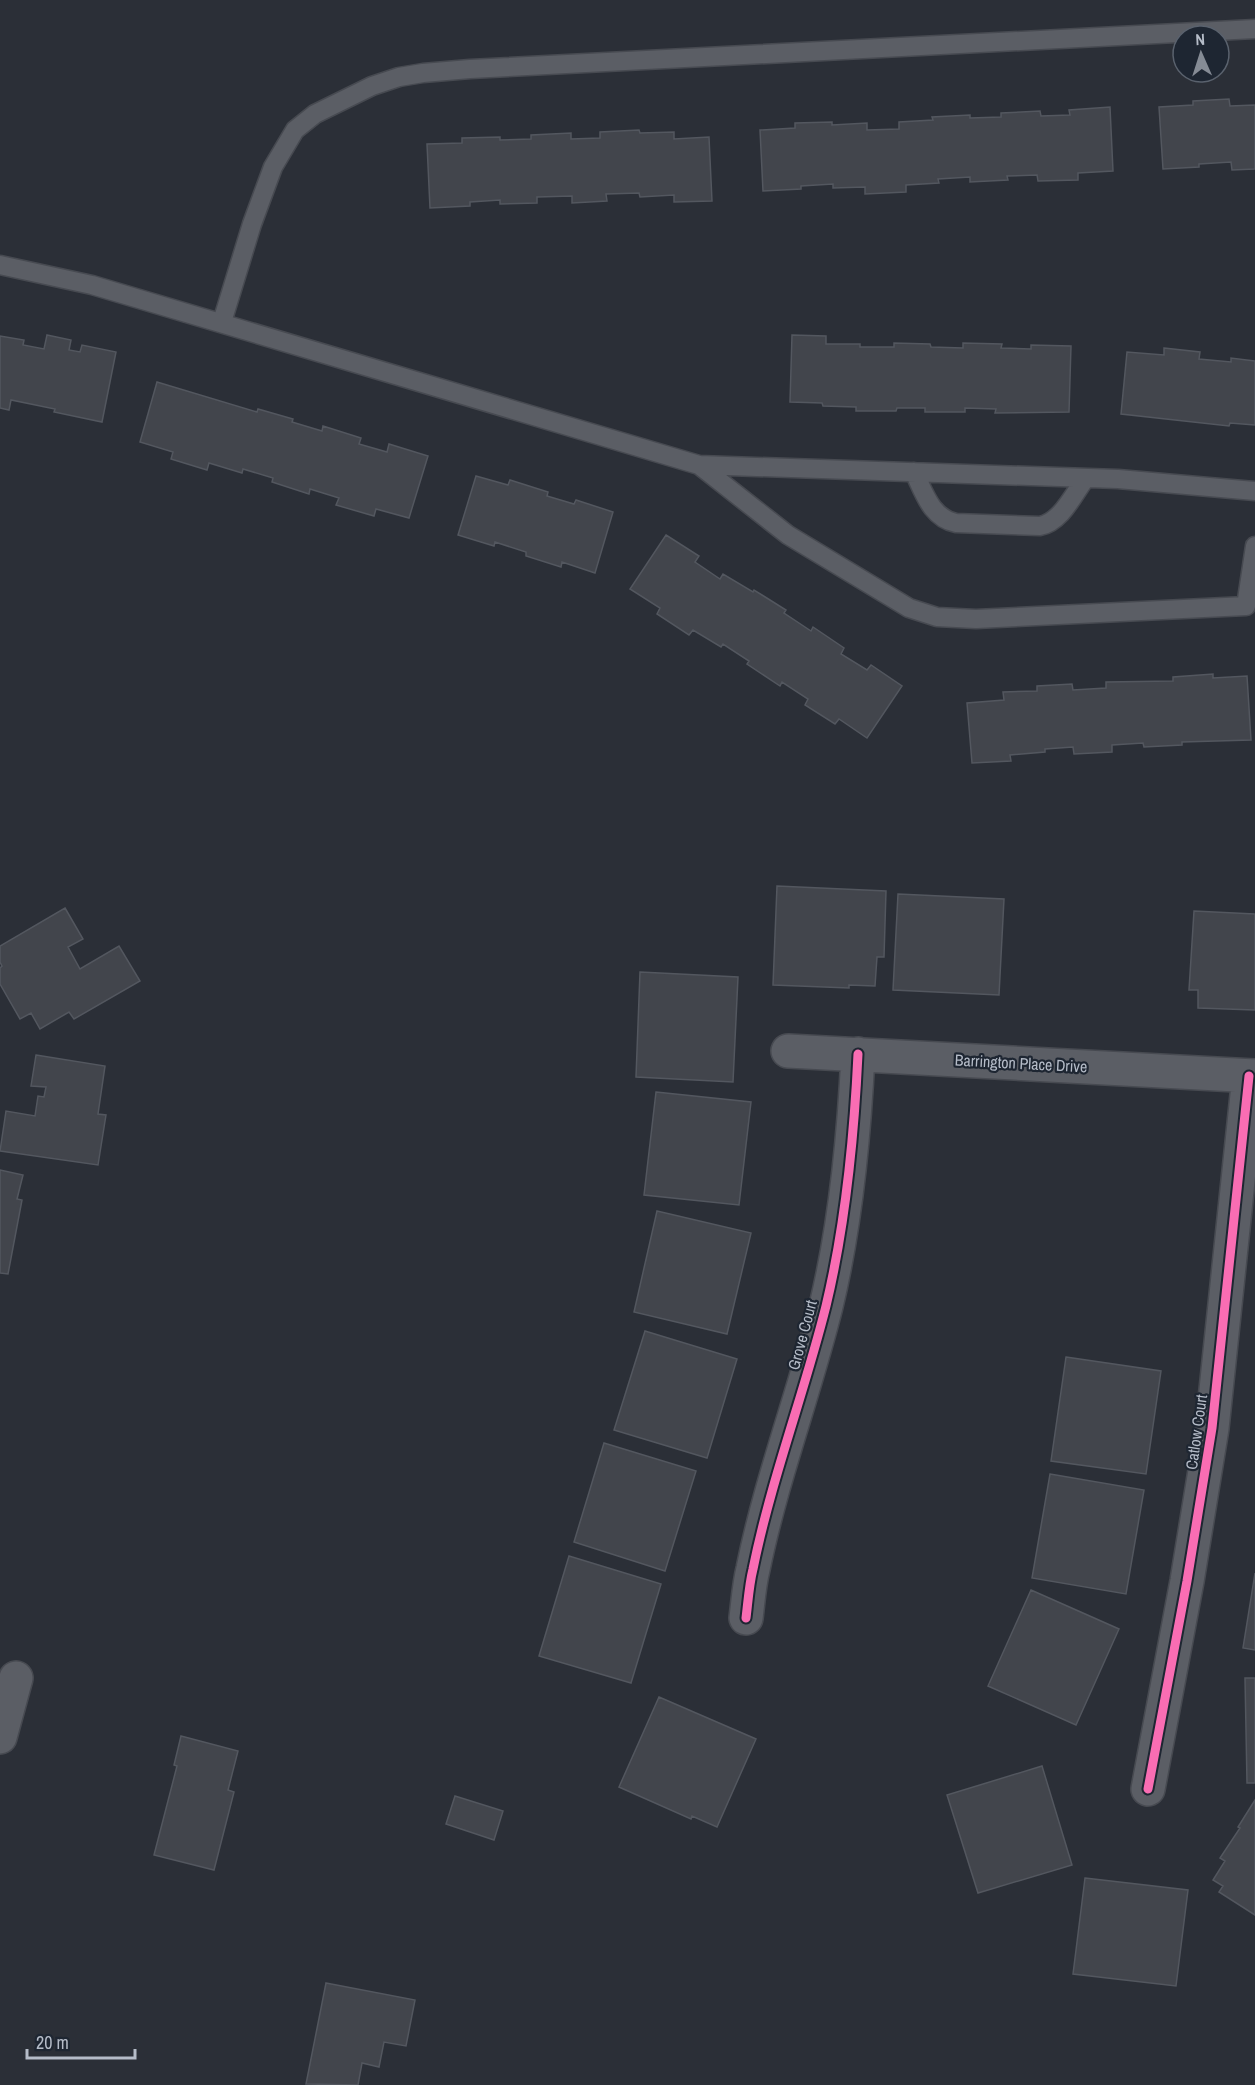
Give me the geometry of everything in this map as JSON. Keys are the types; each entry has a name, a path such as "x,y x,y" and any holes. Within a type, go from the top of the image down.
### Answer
{"street":[{"name":"Barrington Place Drive","path":"788,1051 1252,1076"},
{"name":"Grove Court","path":"746,1618 752,1571 765,1516 813,1352 839,1244 853,1142 858,1054"},
{"name":"Catlow Court","path":"1148,1789 1187,1581 1212,1428 1252,1076"},
{"path":"0,1737 16,1678"}],"lane":[{"path":"222,322 252,224 273,167 287,142 315,114 358,93 399,77 470,69 1255,29"},
{"path":"0,265 92,285 222,322 699,465 1118,479 1255,491"},
{"path":"699,465 789,535 909,608 937,617 976,619 1246,606 1255,546"},
{"path":"914,472 938,516 947,521 966,524 1040,526 1048,524 1063,510 1085,479"}],"building":[{"path":"1229,99 1230,106 1255,105 1255,169 1232,170 1231,162 1163,169 1159,107 1193,105 1193,101"},
{"path":"1110,107 1113,171 1078,173 1078,180 1038,181 1037,175 1007,176 1008,180 970,182 970,177 938,179 939,183 906,185 906,192 865,194 865,187 833,188 833,184 763,191 760,130 795,128 795,123 832,122 832,125 867,123 867,130 899,129 899,122 933,120 932,117 970,115 970,118 1001,117 1001,113 1040,111 1041,116 1070,115 1069,110"},
{"path":"639,130 640,133 674,132 674,139 709,137 712,201 674,202 674,195 640,197 639,193 606,194 607,201 572,203 572,196 537,197 537,203 500,204 500,200 470,202 470,206 430,208 427,144 462,143 462,138 531,139 531,135 571,133 571,139 600,138 600,132"},
{"path":"47,335 71,340 69,350 80,352 82,345 116,352 102,422 11,400 9,410 0,408 0,336 24,340 23,345 44,349"},
{"path":"792,335 826,336 826,344 860,344 860,347 894,347 894,343 963,348 963,343 1002,344 1001,348 1031,349 1031,345 1071,346 1069,412 995,413 996,409 965,408 965,412 925,412 925,408 856,411 856,407 790,402"},
{"path":"1164,348 1200,352 1199,359 1231,362 1231,358 1255,361 1255,425 1230,423 1229,426 1121,414 1127,352 1164,355"},
{"path":"157,382 257,412 258,409 293,419 292,422 322,431 323,426 361,438 359,444 387,452 389,444 428,456 409,518 376,509 374,516 336,505 339,498 310,489 309,494 272,482 273,478 243,469 242,473 209,463 207,470 171,459 173,452 140,442"},
{"path":"476,476 508,485 510,480 548,492 547,496 574,504 576,500 613,512 595,573 562,562 561,567 526,556 526,552 495,542 494,546 458,535"},
{"path":"666,535 699,556 695,562 720,579 723,574 753,592 754,590 786,610 784,613 811,631 813,627 844,648 841,654 867,670 871,665 902,686 867,738 839,719 835,724 805,705 808,699 782,682 780,686 747,664 749,661 723,644 721,647 693,630 689,635 657,614 660,608 630,589"},
{"path":"1213,674 1213,678 1247,676 1251,740 1182,742 1182,745 1144,747 1143,743 1112,745 1112,752 1074,754 1073,747 1045,749 1045,752 1010,755 1011,761 972,763 967,703 1004,700 1003,692 1037,691 1037,686 1072,684 1073,690 1106,688 1106,682 1173,681 1173,677"},
{"path":"777,886 886,891 884,957 877,957 875,986 849,985 849,988 773,985"},
{"path":"898,894 1004,899 999,995 893,990"},
{"path":"65,908 83,939 68,947 80,969 119,946 140,981 74,1019 69,1012 40,1029 31,1013 20,1019 0,984 2,966 0,946"},
{"path":"1194,911 1255,914 1255,1010 1198,1008 1198,990 1189,990"},
{"path":"640,972 738,977 733,1082 636,1077"},
{"path":"36,1055 105,1066 98,1114 106,1115 98,1165 0,1151 6,1111 35,1116 38,1096 44,1097 46,1087 31,1086"},
{"path":"656,1092 751,1102 739,1205 644,1195"},
{"path":"0,1170 23,1175 17,1199 22,1200 8,1274 0,1273"},
{"path":"657,1211 751,1233 727,1334 634,1312"},
{"path":"645,1331 737,1359 707,1458 614,1430"},
{"path":"1066,1357 1161,1371 1146,1474 1051,1461"},
{"path":"604,1443 696,1471 665,1571 574,1542"},
{"path":"1050,1474 1144,1490 1126,1594 1032,1578"},
{"path":"569,1556 661,1584 631,1683 539,1656"},
{"path":"1255,1573 1255,1650 1243,1648"},
{"path":"1031,1590 1119,1629 1076,1725 988,1686"},
{"path":"1245,1678 1255,1678 1255,1783 1247,1783"},
{"path":"659,1697 756,1739 717,1827 692,1816 691,1819 619,1787"},
{"path":"181,1736 238,1751 228,1790 234,1792 214,1870 154,1855 177,1766 174,1765"},
{"path":"1042,1766 1072,1865 978,1893 947,1795"},
{"path":"455,1796 503,1811 494,1840 446,1824"},
{"path":"1255,1800 1255,1915 1219,1892 1223,1886 1213,1880 1225,1861 1220,1858"},
{"path":"1085,1878 1188,1890 1176,1986 1073,1974"},
{"path":"326,1983 415,2000 406,2046 384,2042 379,2067 362,2063 358,2085 306,2084"}],"cycle path":[{"path":"746,1618 750,1581 760,1536 817,1339 833,1275 848,1181 858,1054"},
{"path":"1148,1789 1187,1581 1212,1428 1249,1076"}]}
